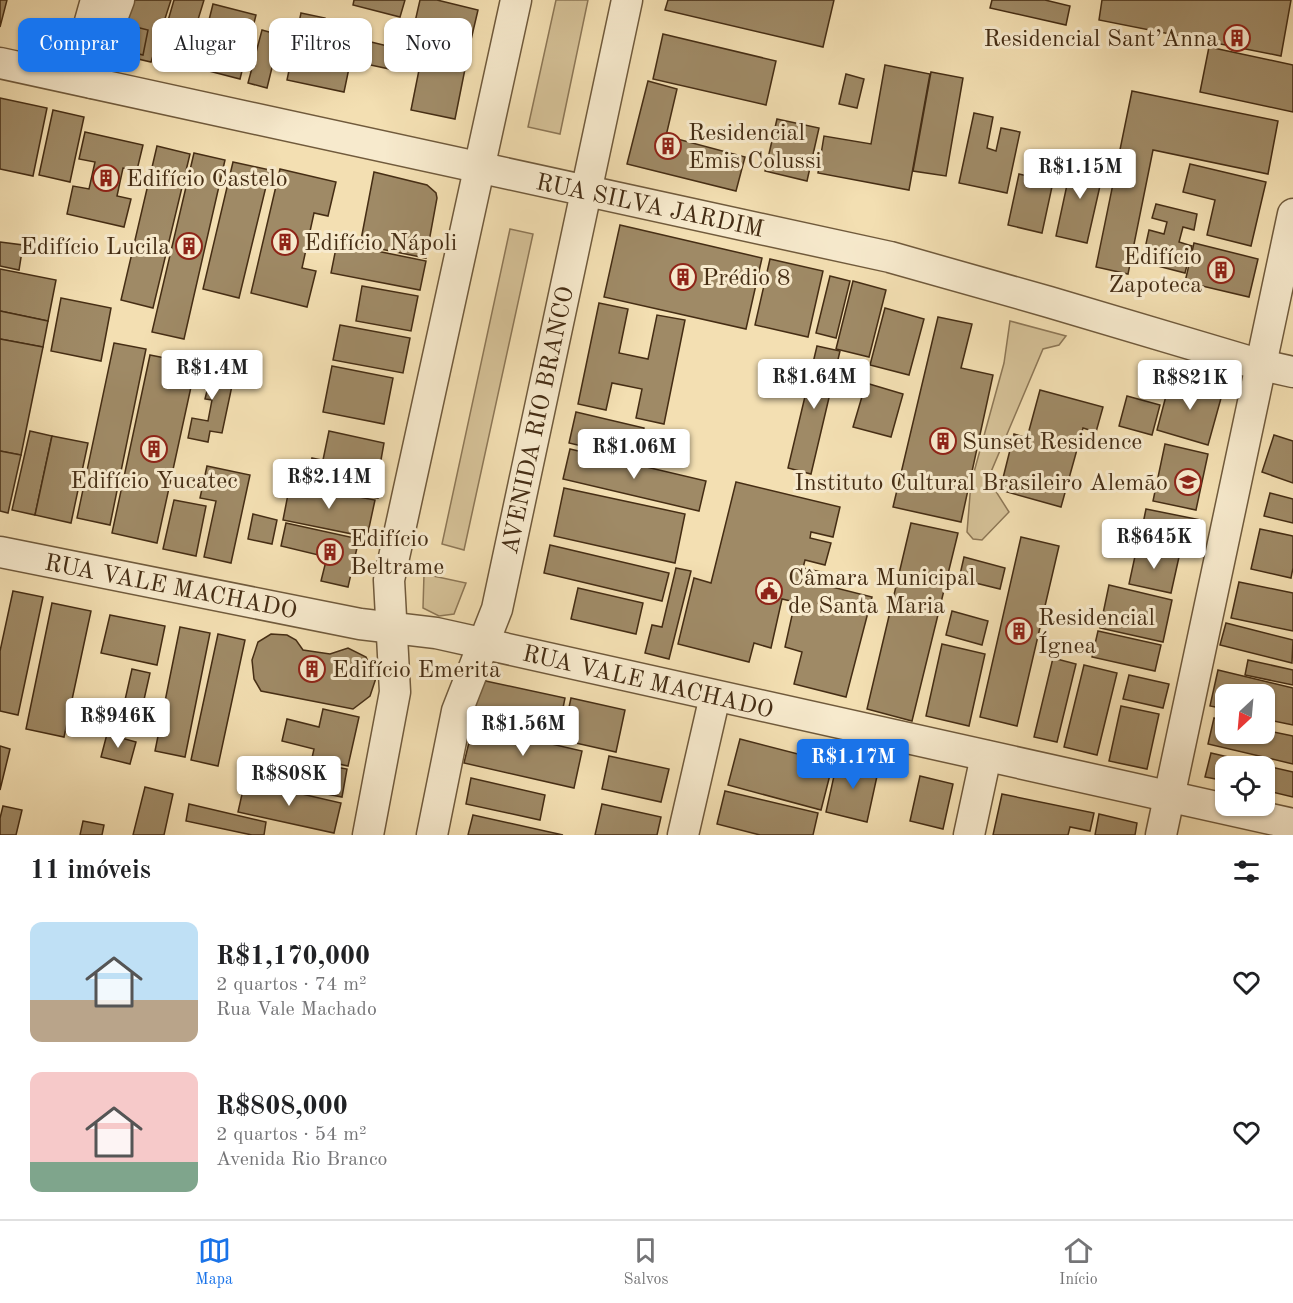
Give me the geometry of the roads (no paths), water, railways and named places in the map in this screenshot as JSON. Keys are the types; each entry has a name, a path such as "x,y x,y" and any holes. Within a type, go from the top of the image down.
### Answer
{"street":[{"path":"83,81 96,0"},
{"path":"83,81 100,50 119,0"},
{"path":"368,835 395,692 389,580 516,0"},
{"name":"AVENIDA RIO BRANCO","path":"432,835 457,711 497,609 627,0"},
{"name":"RUA SILVA JARDIM","path":"0,63 890,257 1293,372"},
{"path":"1161,835 1293,213"},
{"name":"RUA VALE MACHADO","path":"0,552 360,624 436,633 1293,824"},
{"path":"683,835 715,696"},
{"path":"969,835 986,756"}],"place":[{"name":"Residencial Sant’Anna","path":"1237,38"},
{"name":"Residencial Emis Colussi","path":"668,146"},
{"name":"Edifício Castelo","path":"106,178"},
{"name":"Edifício Nápoli","path":"285,242"},
{"name":"Edifício Lucila","path":"189,246"},
{"name":"Edifício Zapoteca","path":"1221,270"},
{"name":"Prédio 8","path":"683,277"},
{"name":"Sunset Residence","path":"943,441"},
{"name":"Edifício Yucatec","path":"154,449"},
{"name":"Instituto Cultural Brasileiro Alemão","path":"1188,482"},
{"name":"Edifício Beltrame","path":"330,552"},
{"name":"Câmara Municipal de Santa Maria","path":"769,591"},
{"name":"Residencial Ígnea","path":"1019,631"},
{"name":"Edifício Emerita","path":"312,669"}]}
